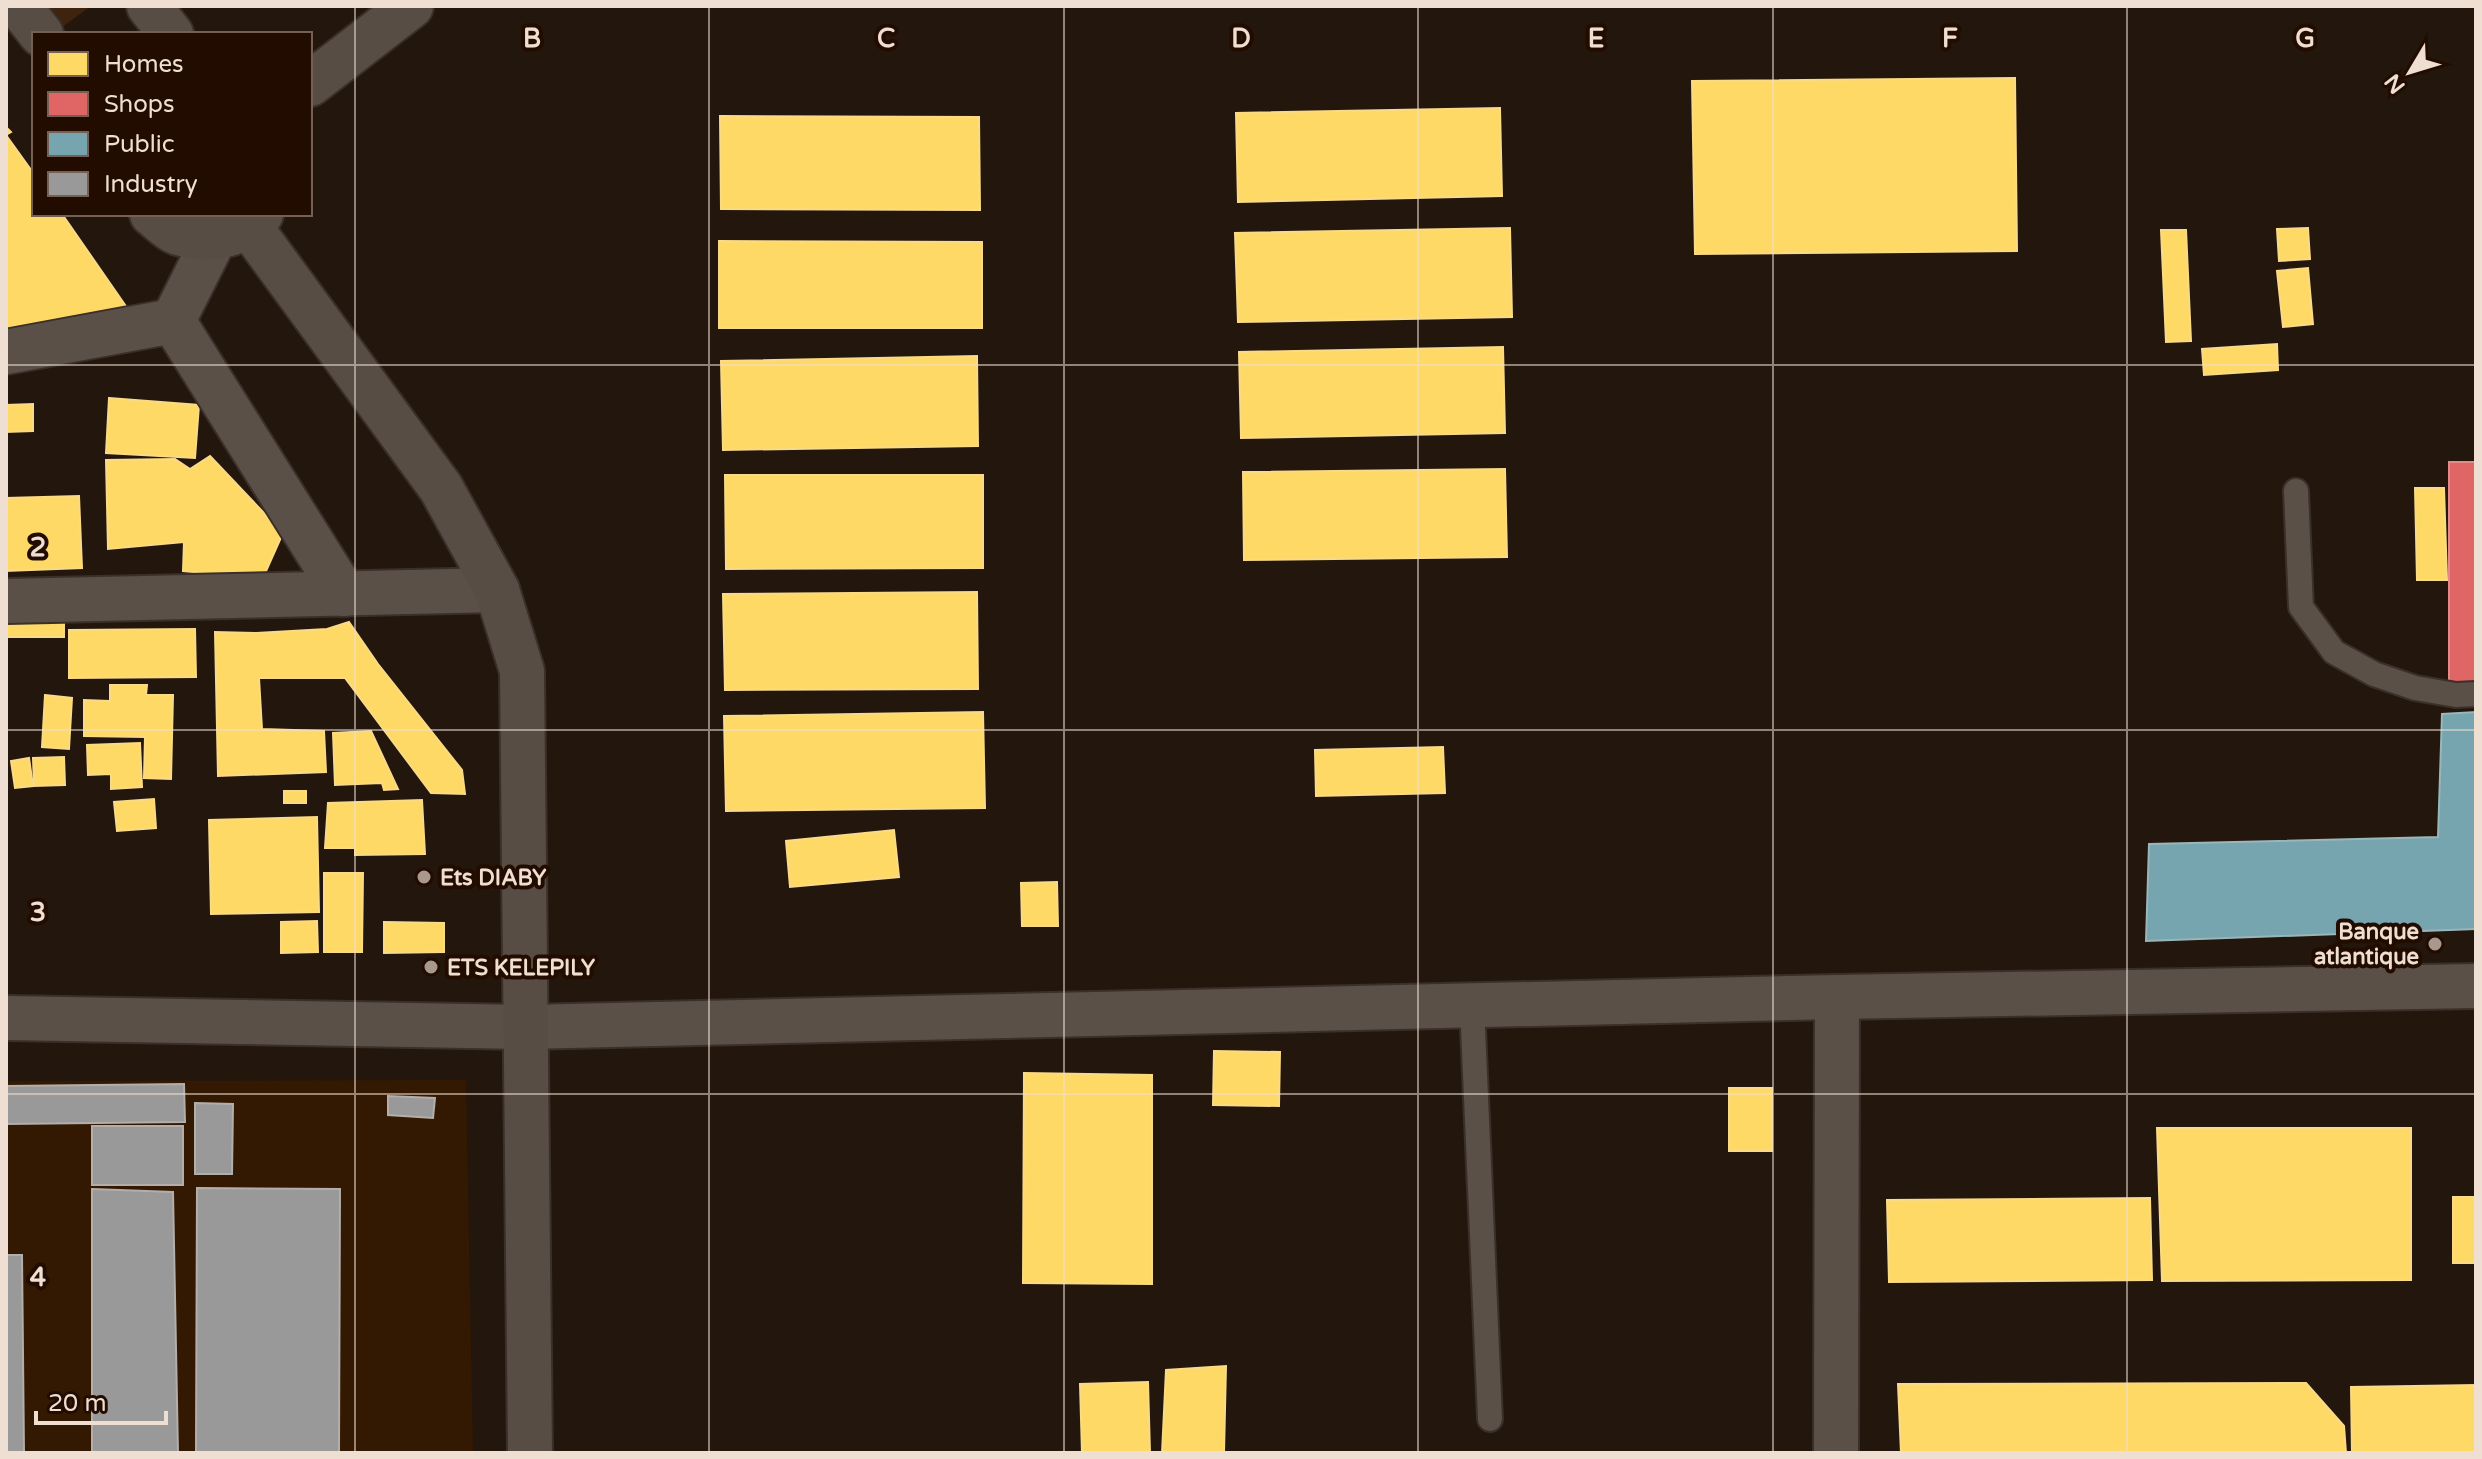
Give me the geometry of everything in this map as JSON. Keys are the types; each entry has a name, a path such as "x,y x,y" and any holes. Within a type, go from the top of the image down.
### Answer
{"street":[{"path":"19,6 39,32"},
{"path":"149,6 169,32"},
{"path":"312,82 411,6"},
{"path":"155,216 176,232 241,226"},
{"path":"6,352 173,321 241,226"},
{"path":"241,226 441,488 497,590 522,671 530,1453"},
{"path":"173,321 344,594"},
{"path":"6,601 497,590"},
{"path":"6,1018 526,1027 1837,997 2476,986"},
{"path":"1836,1453 1837,997"}],"lane":[{"path":"2296,491 2301,607 2334,652 2374,674 2415,688 2456,695 2476,694"},
{"path":"1472,1005 1490,1419"}],"shaded area":[{"path":"44,6 91,6 61,28"},
{"path":"466,1080 473,1453 6,1453 6,1081"}],"building: Homes":[{"path":"2015,78 2017,251 1695,254 1692,81"},
{"path":"1500,108 1502,196 1238,202 1236,113"},
{"path":"720,116 979,117 980,210 721,209"},
{"path":"6,135 32,171 32,216 63,216 132,315 6,334"},
{"path":"1510,228 1512,317 1238,322 1235,233"},
{"path":"2308,228 2310,259 2279,261 2277,229"},
{"path":"2161,230 2186,230 2191,341 2166,342"},
{"path":"719,241 982,242 982,328 719,328"},
{"path":"2308,268 2313,324 2283,327 2277,271"},
{"path":"2277,344 2278,370 2204,375 2202,349"},
{"path":"1503,347 1505,433 1241,438 1239,352"},
{"path":"977,356 978,446 723,450 721,361"},
{"path":"109,398 199,405 195,458 106,453"},
{"path":"33,404 33,431 6,432 6,405"},
{"path":"210,456 283,533 263,578 183,571 184,542 108,549 106,460 175,459 190,469"},
{"path":"1505,469 1507,557 1244,560 1243,472"},
{"path":"725,475 983,475 983,568 726,569"},
{"path":"2415,488 2444,488 2447,580 2417,580"},
{"path":"79,496 82,568 6,571 6,498"},
{"path":"977,592 978,689 725,690 723,594"},
{"path":"64,608 64,637 6,637 6,609"},
{"path":"349,622 378,664 462,770 465,794 431,793 345,678 259,678 262,729 324,731 326,772 218,776 215,632 327,629"},
{"path":"195,629 196,677 69,678 69,630"},
{"path":"110,685 147,685 146,695 173,695 171,779 144,778 145,737 84,736 84,700 110,701"},
{"path":"45,695 72,698 69,749 42,747"},
{"path":"983,712 985,808 726,811 724,716"},
{"path":"371,731 398,789 384,790 382,783 335,785 333,733"},
{"path":"140,743 142,787 111,789 111,774 88,775 87,745"},
{"path":"1443,747 1445,793 1316,796 1315,750"},
{"path":"64,757 65,785 34,786 33,758"},
{"path":"29,758 33,786 15,788 11,761"},
{"path":"284,791 306,791 306,803 284,803"},
{"path":"154,799 156,828 117,831 114,802"},
{"path":"422,800 425,854 355,855 355,848 325,848 328,803"},
{"path":"317,817 319,912 211,914 209,820"},
{"path":"894,830 899,877 790,887 786,841"},
{"path":"324,873 363,873 362,952 324,952"},
{"path":"1057,882 1058,926 1022,926 1021,883"},
{"path":"317,921 318,952 281,953 281,922"},
{"path":"384,922 444,923 444,952 384,953"},
{"path":"1214,1051 1280,1052 1279,1106 1213,1105"},
{"path":"1024,1073 1152,1075 1152,1284 1023,1283"},
{"path":"1729,1088 1772,1088 1772,1151 1729,1151"},
{"path":"2157,1128 2411,1128 2411,1280 2162,1281"},
{"path":"2453,1197 2476,1197 2476,1263 2453,1263"},
{"path":"2150,1198 2152,1280 1889,1282 1887,1200"},
{"path":"1226,1366 1224,1453 1162,1453 1166,1370"},
{"path":"1148,1382 1150,1453 1082,1453 1080,1384"},
{"path":"2306,1383 2344,1426 2346,1453 1901,1453 1898,1384"},
{"path":"2476,1385 2476,1453 2352,1453 2351,1387"}],"building: Shops":[{"path":"2449,462 2476,462 2476,685 2449,686"}],"building: Public":[{"path":"2476,712 2476,929 2146,941 2149,844 2438,837 2442,714"}],"building: Industry":[{"path":"184,1084 185,1122 6,1124 6,1086"},
{"path":"388,1096 435,1098 433,1118 388,1115"},
{"path":"195,1103 233,1104 232,1174 195,1174"},
{"path":"92,1126 183,1126 183,1185 92,1185"},
{"path":"197,1188 340,1189 339,1453 196,1453"},
{"path":"92,1189 173,1192 178,1453 92,1453"},
{"path":"6,1255 22,1255 24,1453 6,1453"}],"place":[{"name":"Ets DIABY","path":"424,877"},
{"name":"Banque atlantique","path":"2435,944"},
{"name":"ETS KELEPILY","path":"431,967"}]}
